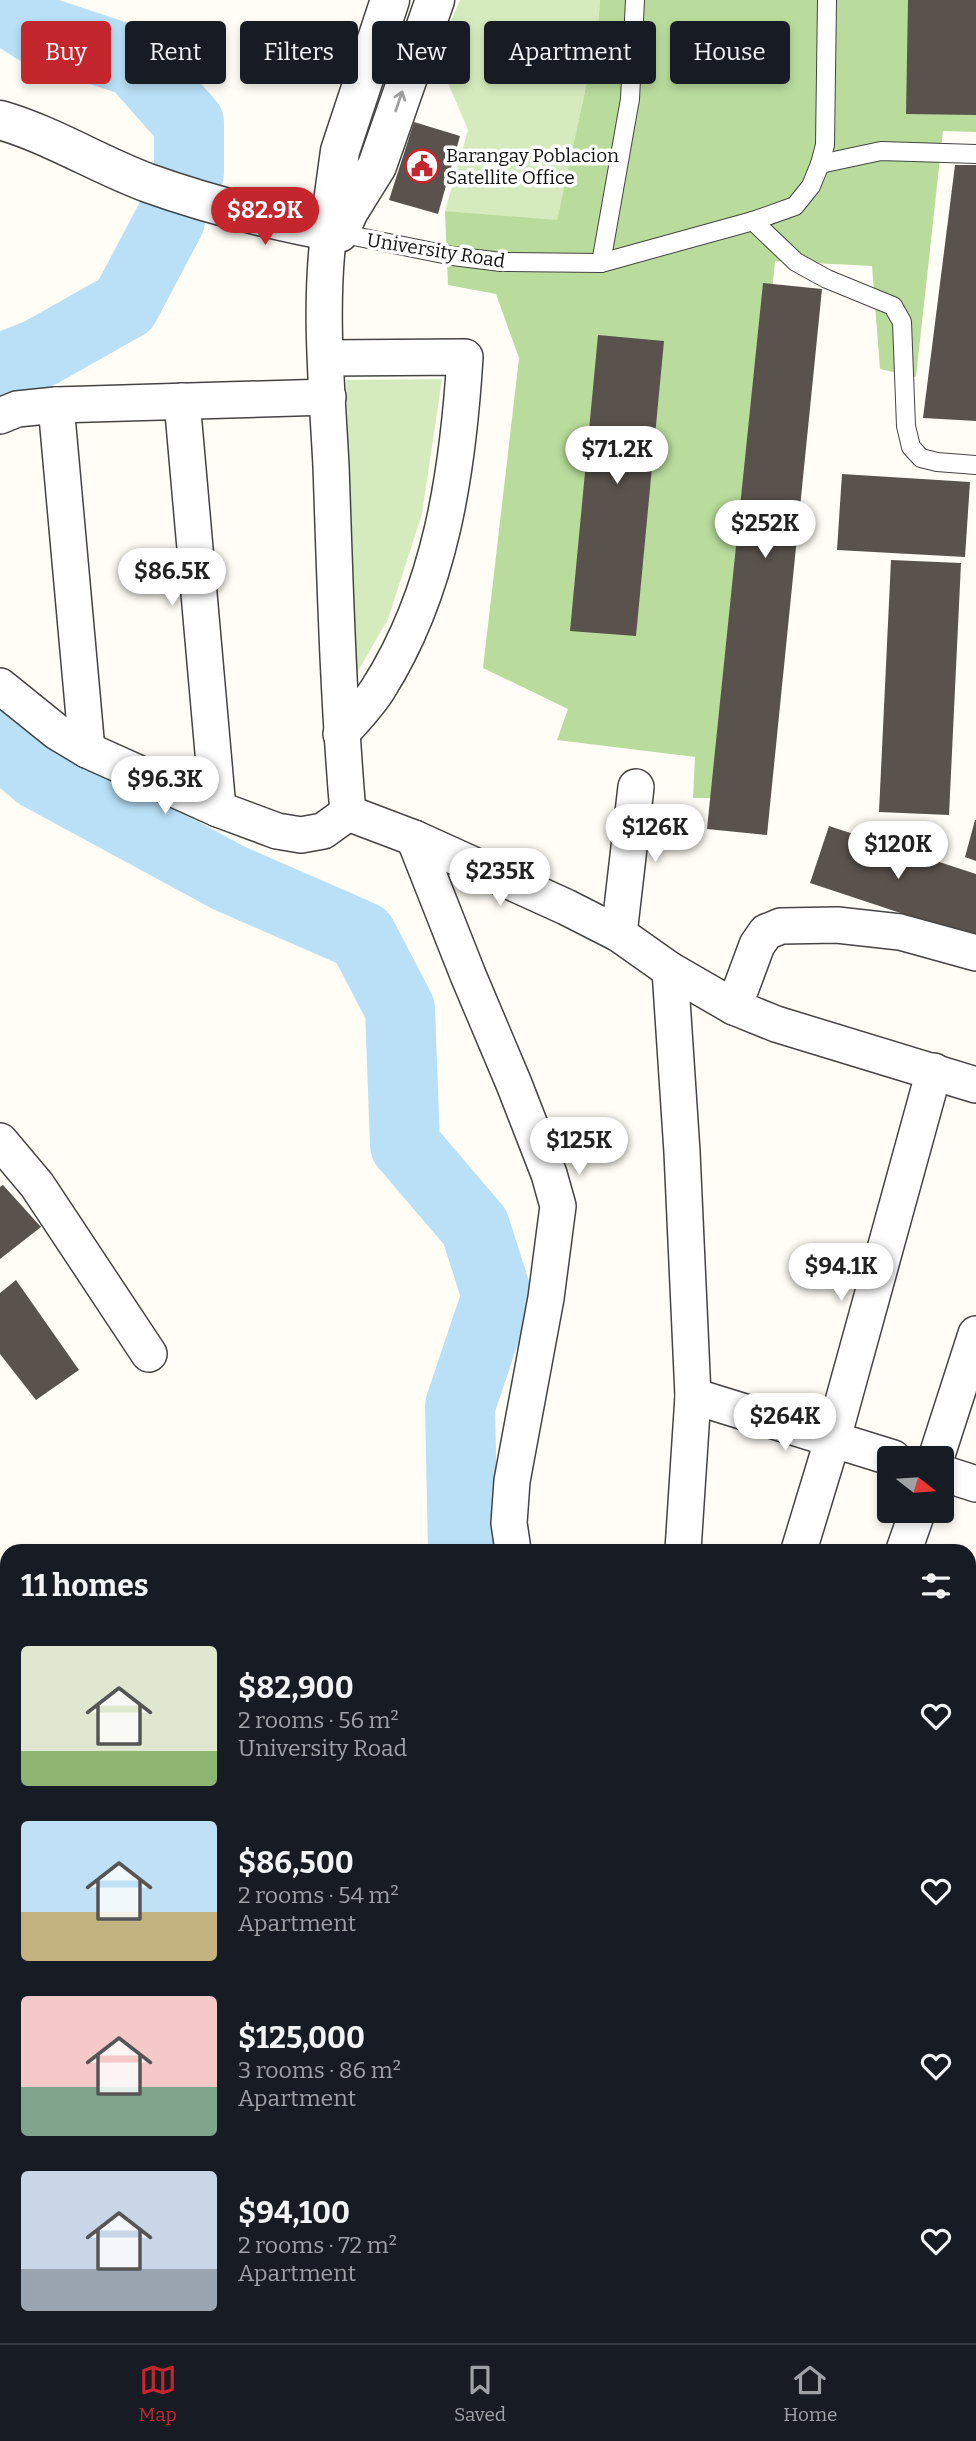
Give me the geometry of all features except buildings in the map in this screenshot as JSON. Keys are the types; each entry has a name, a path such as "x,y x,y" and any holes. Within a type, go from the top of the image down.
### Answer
{"street":[{"path":"348,813 341,734 324,266 334,232 340,151 390,0"},
{"path":"334,232 377,166 435,0"},
{"name":"University Road","path":"0,120 26,127 146,182 215,204 334,232"},
{"path":"326,358 465,357 460,431 446,517 428,584 401,647 383,679 341,734"},
{"path":"0,416 17,410 56,405 328,397"},
{"path":"182,401 218,809"},
{"path":"56,405 87,750"},
{"path":"0,687 57,732 87,750 218,809 277,831 302,835 323,831 348,813"},
{"path":"619,934 636,787"},
{"path":"348,813 414,838 566,907 619,934 670,970 734,1007 776,1024 976,1085"},
{"path":"414,838 514,1084 549,1174 558,1206 546,1298 512,1481 509,1524 512,1544"},
{"path":"734,1007 757,945 766,932 781,926 837,925 900,932 976,953"},
{"path":"670,970 693,1396 683,1544"},
{"path":"801,1544 833,1438 934,1071"},
{"path":"0,1141 37,1185 149,1354"},
{"path":"940,1446 976,1334"},
{"path":"693,1396 877,1453"},
{"path":"954,1478 976,1484"},
{"path":"906,1544 913,1523"}],"lane":[{"path":"601,263 630,99 635,0"},
{"name":"University Road","path":"334,232 465,258 501,262 601,263 753,222 795,206 811,186 825,145 827,0"},
{"path":"820,164 881,151 976,154"},
{"path":"753,222 796,262 827,279 893,306 902,322 906,426 911,447 921,458 937,463 976,465"}],"green space":[{"path":"460,0 600,0 598,21 484,21 484,84 587,84 557,221 445,211 468,130 448,84 470,84 470,21 451,21"},
{"path":"600,0 976,0 976,132 943,131 916,377 880,369 872,266 775,261 726,798 693,798 695,757 557,740 568,709 483,668 519,358 496,294 448,285 445,211 557,220 587,84 656,84 656,21 598,21"},
{"path":"442,379 422,514 388,619 357,673 346,380"}],"waterway":[{"path":"0,6 35,29 135,62 189,123 189,173"},
{"path":"0,369 40,353 125,305 170,220"},
{"path":"0,743 39,775 229,878 362,936 400,1009 405,1145 475,1227 497,1296 460,1406 463,1544"}],"place":[{"name":"Barangay Poblacion Satellite Office","path":"422,166"}]}
